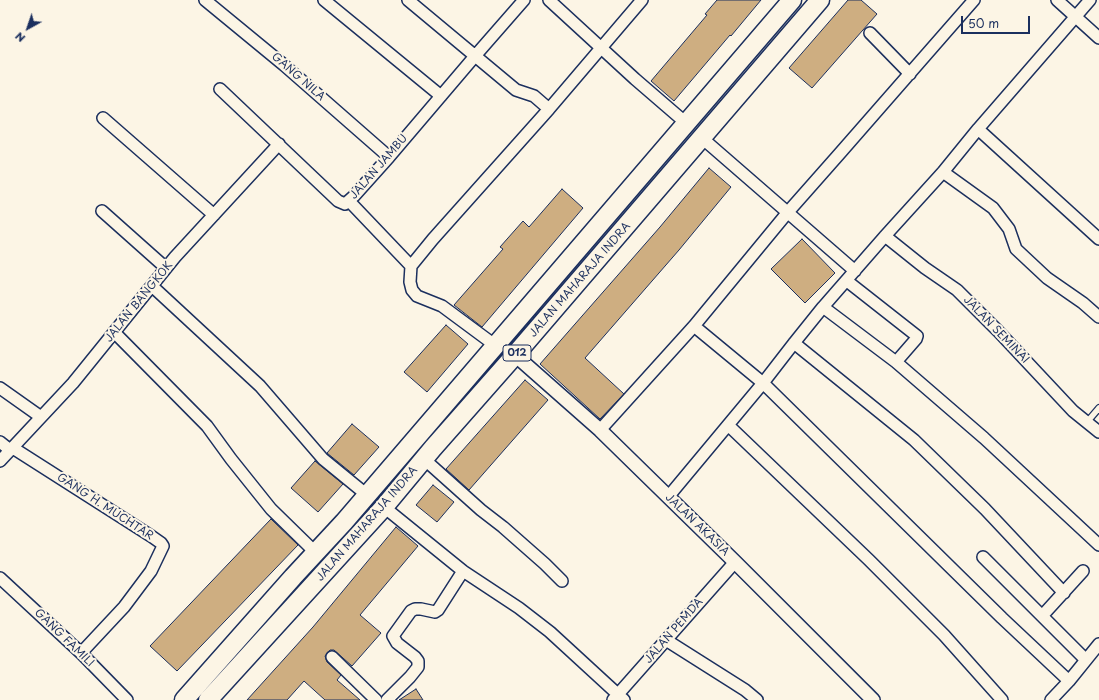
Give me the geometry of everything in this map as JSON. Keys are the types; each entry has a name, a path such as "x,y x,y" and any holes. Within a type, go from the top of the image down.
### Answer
{"highway":[{"name":"JALAN MAHARAJA INDRA","path":"184,700 367,495 792,0"},
{"name":"JALAN MAHARAJA INDRA","path":"211,699 384,507 820,0"},
{"path":"736,64 752,78"},
{"path":"293,577 308,591"}],"street":[{"name":"GANG NILA","path":"205,0 284,65 389,157"},
{"path":"324,0 441,96"},
{"path":"408,0 516,90 534,96 549,109"},
{"name":"JALAN JAMBU","path":"220,89 338,200 345,204 389,157 524,0"},
{"path":"549,0 686,123"},
{"path":"496,346 442,306 417,296 412,290 410,282 412,264 549,109 642,0"},
{"path":"600,430 694,326 788,212 974,0"},
{"path":"1057,0 1099,38"},
{"path":"668,497 763,383 823,307 943,172 978,129 1090,0"},
{"path":"870,33 910,74"},
{"path":"103,118 214,215"},
{"path":"978,129 1099,239"},
{"path":"702,138 855,271"},
{"name":"JALAN BANGKOK","path":"0,461 73,383 166,268 279,144"},
{"path":"943,172 993,208 1009,229 1016,249 1047,278 1083,303 1099,317"},
{"path":"349,201 412,264"},
{"path":"102,211 166,268"},
{"name":"JALAN SEMINAI","path":"885,236 925,268 957,290 998,331 1073,411 1099,432"},
{"path":"846,281 917,336 896,362"},
{"path":"152,286 260,386 323,459 367,495"},
{"path":"823,307 896,362 984,438 1099,545"},
{"path":"694,326 763,383 1002,618 1069,681"},
{"path":"114,332 207,426 271,509 316,553"},
{"path":"794,343 914,440 985,509 1064,593"},
{"name":"JALAN AKASIA","path":"515,355 600,430 873,700"},
{"path":"0,388 41,417"},
{"path":"728,425 869,560 944,635 1002,700"},
{"path":"0,442 11,449"},
{"name":"GANG H. MUCHTAR","path":"11,449 151,536 163,546 151,571 124,607 81,653"},
{"path":"424,459 545,564 562,581"},
{"path":"384,507 464,571 519,608 550,632 619,698"},
{"path":"983,557 1086,660"},
{"name":"JALAN PEMDA","path":"619,698 666,640 735,562"},
{"path":"387,700 418,667 418,661 415,657 397,642 393,636 411,611 420,609 435,612 438,610 464,571"},
{"path":"1042,616 1083,571"},
{"name":"GANG FAMILI","path":"0,578 81,653 127,700"},
{"path":"666,640 745,690 757,700"},
{"path":"1051,700 1069,681 1099,644"},
{"path":"332,657 376,700"}],"lane":[{"path":"1087,422 1099,408"}],"building":[{"path":"717,0 761,0 674,101 651,81 707,15 705,14"},
{"path":"848,0 861,0 877,14 812,88 789,68"},
{"path":"709,168 731,187 679,250 585,358 624,394 600,419 540,364 660,227"},
{"path":"562,189 583,208 482,327 454,305 503,249 500,247 523,221 529,227"},
{"path":"802,239 835,273 805,303 771,269"},
{"path":"446,325 468,344 427,392 404,372"},
{"path":"525,380 548,400 469,490 446,469"},
{"path":"352,424 379,447 354,475 327,453"},
{"path":"315,461 343,484 318,512 291,488"},
{"path":"433,485 454,502 437,522 416,505"},
{"path":"271,519 298,545 177,671 150,646"},
{"path":"396,527 418,546 360,615 381,633 352,666 334,650 330,650 325,656 327,662 341,675 337,680 360,700 325,700 304,681 287,700 247,700 313,627"},
{"path":"416,689 423,700 399,700"}]}
